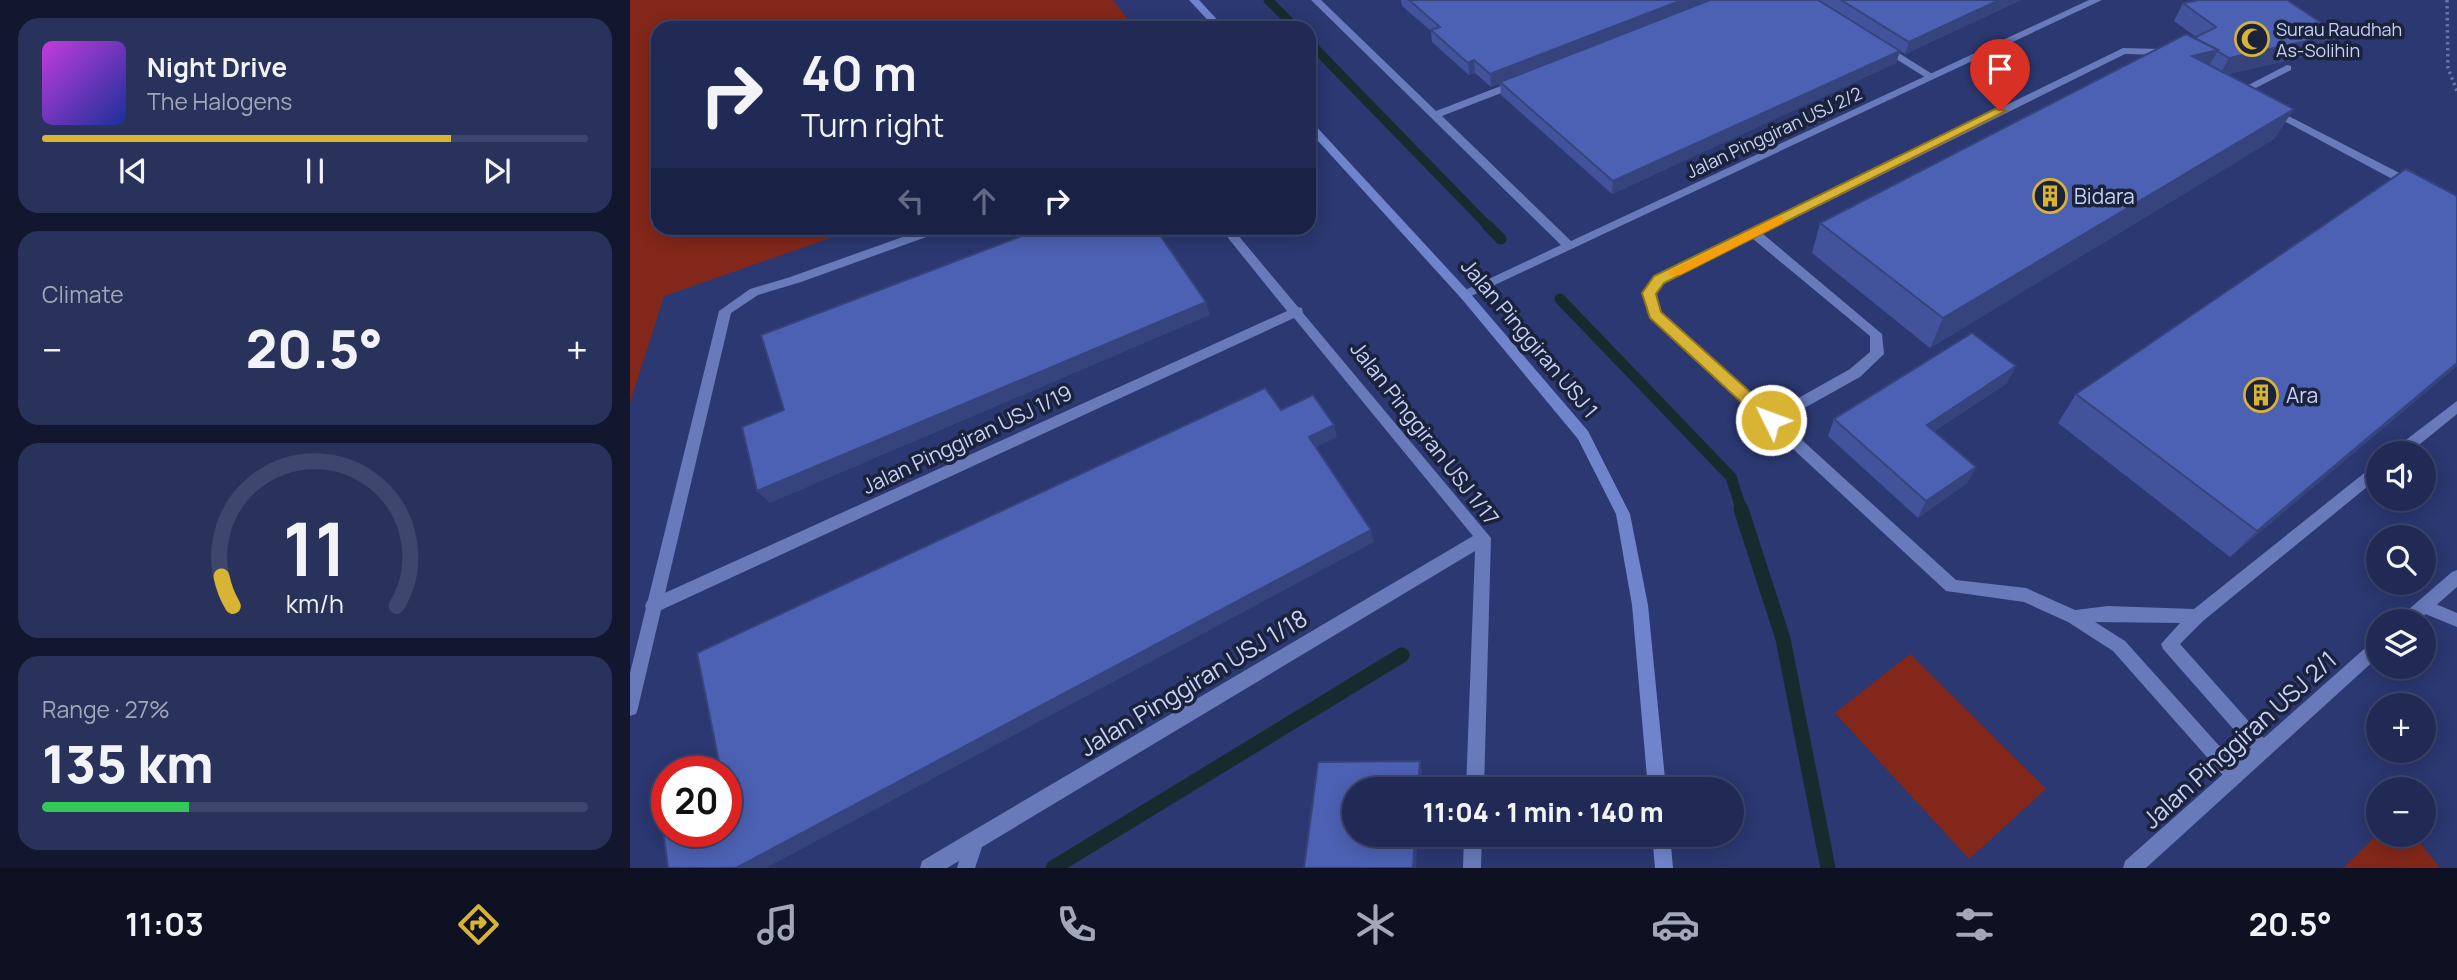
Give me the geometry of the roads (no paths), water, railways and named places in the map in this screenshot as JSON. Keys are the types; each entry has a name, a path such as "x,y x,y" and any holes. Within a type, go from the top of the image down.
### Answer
{"street":[{"path":"1194,0 1214,21"},
{"path":"1318,3 1338,0"},
{"name":"Jalan Pinggiran USJ 2/2","path":"1465,295 2097,0"},
{"path":"1318,3 1569,246"},
{"path":"1874,42 1933,78"},
{"path":"2183,64 2161,52 2123,51 1659,280 1649,293 1655,314 1952,586 2026,595 2074,617 2119,646 2235,776"},
{"path":"2287,68 2244,96 2421,190"},
{"path":"1435,116 1524,80"},
{"name":"Jalan Pinggiran USJ 1","path":"1316,133 1465,295 1583,435 1623,514 1640,605 1656,777"},
{"path":"1754,233 1876,334 1877,354 1855,373 1771,420"},
{"path":"630,708 725,311 754,292 920,235"},
{"name":"Jalan Pinggiran USJ 1/17","path":"1232,235 1298,311 1483,538 1475,777"},
{"name":"Jalan Pinggiran USJ 1/19","path":"653,606 1298,311"},
{"path":"2414,441 2457,406"},
{"path":"2263,750 2169,644 2197,616 2366,480"},
{"name":"Jalan Pinggiran USJ 1/18","path":"929,868 1483,538"},
{"path":"2421,609 2457,577"},
{"path":"2424,606 2457,620"},
{"path":"2074,617 2108,613 2197,616"},
{"name":"Jalan Pinggiran USJ 2/1","path":"2132,868 2366,658"},
{"path":"966,868 975,839"},
{"path":"1472,868 1473,847"},
{"path":"1662,847 1664,868"}],"waterway":[{"path":"1268,0 1289,21"},
{"path":"1316,49 1489,227"},
{"path":"1489,227 1501,239"},
{"path":"1560,299 1731,477 1742,511"},
{"path":"1741,509 1783,639 1828,868"},
{"path":"1053,868 1402,655"}],"place":[{"name":"Surau Raudhah As-Solihin","path":"2252,39"},
{"name":"Bidara","path":"2050,196"},
{"name":"Ara","path":"2261,395"}]}
